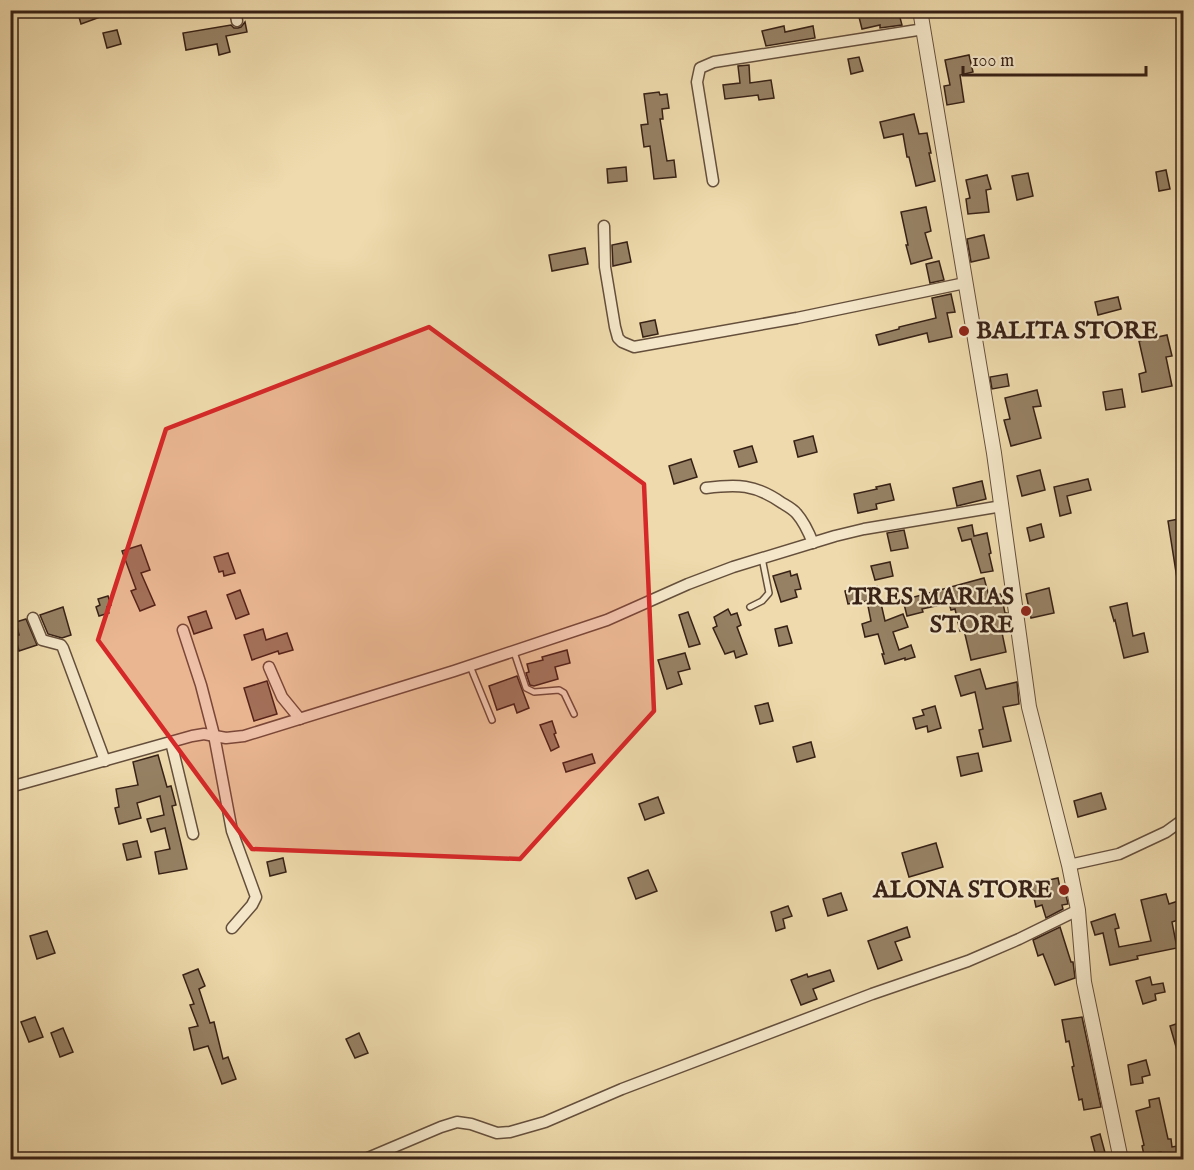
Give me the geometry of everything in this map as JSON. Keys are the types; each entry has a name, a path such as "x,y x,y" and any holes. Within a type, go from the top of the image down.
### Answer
{"street":[{"path":"921,10 1002,506 1029,707 1078,910 1084,982 1121,1160"},
{"path":"713,181 697,82 699,68 714,62 924,29"},
{"path":"604,226 605,267 615,327 618,338 634,347 797,318 965,283"},
{"path":"706,488 746,486 773,496 795,512 804,523 813,543"},
{"path":"10,788 192,736 204,734 226,738 244,736 300,719 514,652 607,620 687,584 835,536 1002,506"},
{"path":"33,618 42,640 61,645 63,648 105,761"},
{"path":"183,630 214,735 232,831 256,897 232,928"},
{"path":"269,667 282,697 300,719"},
{"path":"171,742 193,834"},
{"path":"1069,866 1119,854 1166,832 1184,819"},
{"path":"363,1160 441,1126 458,1122 497,1133 510,1132 545,1122 622,1089 850,1002 968,961 1078,910"}],"lane":[{"path":"750,607 762,601 769,593 762,558"},
{"path":"514,652 526,688 534,692 559,690 564,693 574,714"},
{"path":"470,666 492,720"}],"highlighted area":[{"path":"429,327 644,484 654,711 520,859 252,849 98,640 166,429"}],"building":[{"path":"77,10 114,10 114,12 81,24"},
{"path":"867,10 898,10 902,25 880,28 880,25 862,29 858,13"},
{"path":"245,22 247,32 226,36 230,52 219,55 217,44 186,50 183,33 231,25 238,28"},
{"path":"784,26 785,32 813,26 815,38 766,46 762,31"},
{"path":"117,30 121,44 107,48 103,33"},
{"path":"969,55 973,72 960,75 964,102 947,105 944,86 950,85 945,60"},
{"path":"859,57 863,71 851,74 848,59"},
{"path":"749,65 750,83 771,80 774,98 759,100 758,95 725,99 723,85 740,83 738,66"},
{"path":"659,92 660,95 667,94 669,108 662,109 663,119 660,119 667,161 674,160 676,177 654,179 650,146 644,147 641,125 648,124 644,94"},
{"path":"914,114 919,134 927,133 935,181 916,186 903,134 884,138 880,122"},
{"path":"626,167 627,181 608,183 607,169"},
{"path":"1166,170 1170,189 1159,191 1156,172"},
{"path":"1028,173 1033,196 1017,200 1012,176"},
{"path":"987,175 991,189 986,190 989,212 968,214 966,199 970,198 966,180"},
{"path":"926,207 931,231 925,233 932,258 911,264 901,212"},
{"path":"984,235 989,258 971,262 967,239"},
{"path":"627,242 631,262 613,266 612,245"},
{"path":"585,248 588,264 552,271 549,255"},
{"path":"939,261 944,280 930,283 926,264"},
{"path":"951,294 955,312 947,313 952,337 929,342 927,333 879,345 876,335 936,318 932,298"},
{"path":"1118,297 1121,309 1098,315 1095,302"},
{"path":"655,320 658,334 643,337 640,323"},
{"path":"1167,335 1172,356 1166,357 1172,386 1142,392 1139,374 1146,372 1139,341"},
{"path":"1007,374 1009,386 992,389 990,377"},
{"path":"1122,389 1125,407 1106,410 1103,392"},
{"path":"1037,390 1041,406 1033,407 1041,438 1011,446 1004,420 1010,419 1005,398"},
{"path":"813,436 817,452 798,457 794,441"},
{"path":"752,446 757,462 739,467 734,451"},
{"path":"691,459 697,477 674,484 669,466"},
{"path":"1040,470 1045,490 1022,496 1017,476"},
{"path":"1088,479 1091,490 1067,496 1071,513 1060,516 1054,487"},
{"path":"982,481 986,499 957,506 953,488"},
{"path":"890,484 894,500 876,504 877,509 858,513 854,494"},
{"path":"1184,518 1184,585 1178,585 1168,521"},
{"path":"1041,524 1044,537 1030,541 1027,528"},
{"path":"972,525 974,536 987,533 993,571 981,573 971,539 962,541 958,528"},
{"path":"904,530 908,548 891,551 887,533"},
{"path":"141,545 150,570 141,573 155,605 140,611 131,591 136,589 122,551"},
{"path":"228,553 235,573 224,576 223,571 219,572 214,557"},
{"path":"890,562 893,576 875,580 871,566"},
{"path":"790,571 791,576 797,574 801,589 795,590 797,597 781,602 773,576"},
{"path":"984,578 989,596 1001,594 1005,613 1007,613 1009,627 1001,628 1006,652 971,660 964,630 960,631 955,609 951,610 949,603 922,609 923,612 907,616 903,600"},
{"path":"877,586 885,621 903,614 908,627 893,632 899,650 911,645 915,657 885,664 878,634 865,637 862,624 871,621 867,601 848,604 845,591 857,588 858,591"},
{"path":"1049,588 1054,613 1031,618 1026,594"},
{"path":"240,590 249,614 236,619 227,595"},
{"path":"108,596 111,605 107,607 109,613 99,616 96,607 100,605 98,599"},
{"path":"1127,603 1133,636 1144,633 1148,652 1124,658 1110,607"},
{"path":"63,607 71,635 62,638 48,634 40,615"},
{"path":"728,609 731,615 737,613 741,625 737,627 747,654 736,658 734,651 725,654 713,628 717,626 714,617"},
{"path":"206,611 212,628 194,634 188,617"},
{"path":"688,612 700,644 689,647 679,615"},
{"path":"26,619 37,645 19,651 15,636 19,635 16,622"},
{"path":"787,626 792,643 779,646 775,629"},
{"path":"263,629 266,640 287,633 293,650 279,654 278,651 252,660 244,635"},
{"path":"567,650 570,663 555,667 558,679 534,686 530,685 526,673 529,672 527,664"},
{"path":"685,653 690,669 678,672 682,684 667,689 658,660"},
{"path":"980,669 986,689 1017,682 1019,704 1003,707 1011,741 983,747 979,730 983,729 975,692 961,696 955,676"},
{"path":"517,676 529,708 517,713 514,704 497,710 489,686"},
{"path":"267,681 277,714 254,721 244,688"},
{"path":"768,703 773,721 760,724 755,706"},
{"path":"935,706 941,728 928,732 927,726 916,729 913,718 924,715 922,710"},
{"path":"552,721 559,747 551,751 540,725"},
{"path":"811,742 815,757 797,762 793,747"},
{"path":"978,753 982,771 961,776 957,757"},
{"path":"592,754 595,763 566,772 563,763"},
{"path":"158,755 167,787 171,786 176,805 172,806 187,869 159,874 155,852 170,849 165,828 151,832 147,819 164,815 160,796 137,803 141,818 119,824 115,808 119,807 116,789 138,785 133,762"},
{"path":"1101,793 1106,809 1078,817 1074,801"},
{"path":"658,797 664,813 645,820 639,804"},
{"path":"137,841 141,857 127,860 123,844"},
{"path":"936,843 943,867 909,877 902,853"},
{"path":"283,858 286,872 270,876 267,862"},
{"path":"648,870 657,891 636,899 628,878"},
{"path":"1058,878 1060,888 1064,887 1068,904 1062,905 1063,909 1046,918 1042,905 1036,907 1031,884"},
{"path":"841,893 847,910 828,916 823,899"},
{"path":"1166,894 1169,904 1184,899 1184,918 1172,922 1177,948 1137,956 1138,959 1110,965 1103,933 1095,935 1091,922 1115,914 1119,928 1115,929 1119,947 1151,941 1141,900"},
{"path":"788,906 792,916 783,919 785,928 776,931 771,912"},
{"path":"907,927 910,937 895,942 902,960 878,969 868,941"},
{"path":"1060,927 1071,962 1073,962 1075,978 1055,985 1043,954 1038,956 1033,940"},
{"path":"47,931 55,953 37,959 30,936"},
{"path":"198,969 205,986 199,989 210,1023 214,1022 223,1059 228,1057 236,1079 222,1084 208,1046 194,1050 189,1028 198,1026 190,1005 194,1004 183,975"},
{"path":"830,970 834,981 813,989 817,999 801,1005 791,980 807,974 808,977"},
{"path":"1150,977 1152,985 1163,983 1165,992 1155,994 1156,1000 1143,1004 1136,981"},
{"path":"35,1017 43,1037 29,1042 21,1022"},
{"path":"1082,1017 1101,1107 1084,1110 1082,1099 1079,1100 1069,1041 1066,1042 1062,1020"},
{"path":"1179,1023 1184,1039 1184,1064 1181,1064 1170,1026"},
{"path":"63,1028 73,1052 60,1057 51,1033"},
{"path":"359,1033 368,1053 355,1058 346,1039"},
{"path":"1146,1060 1150,1075 1142,1077 1143,1083 1131,1085 1128,1065"},
{"path":"1159,1098 1168,1139 1171,1139 1172,1147 1184,1145 1184,1160 1163,1160 1161,1152 1144,1155 1136,1111 1150,1107 1149,1100"},
{"path":"1100,1134 1107,1160 1097,1160 1091,1137"}],"place":[{"name":"BALITA STORE","path":"964,331"},
{"name":"TRES MARIAS STORE","path":"1026,611"},
{"name":"ALONA STORE","path":"1064,890"}]}
